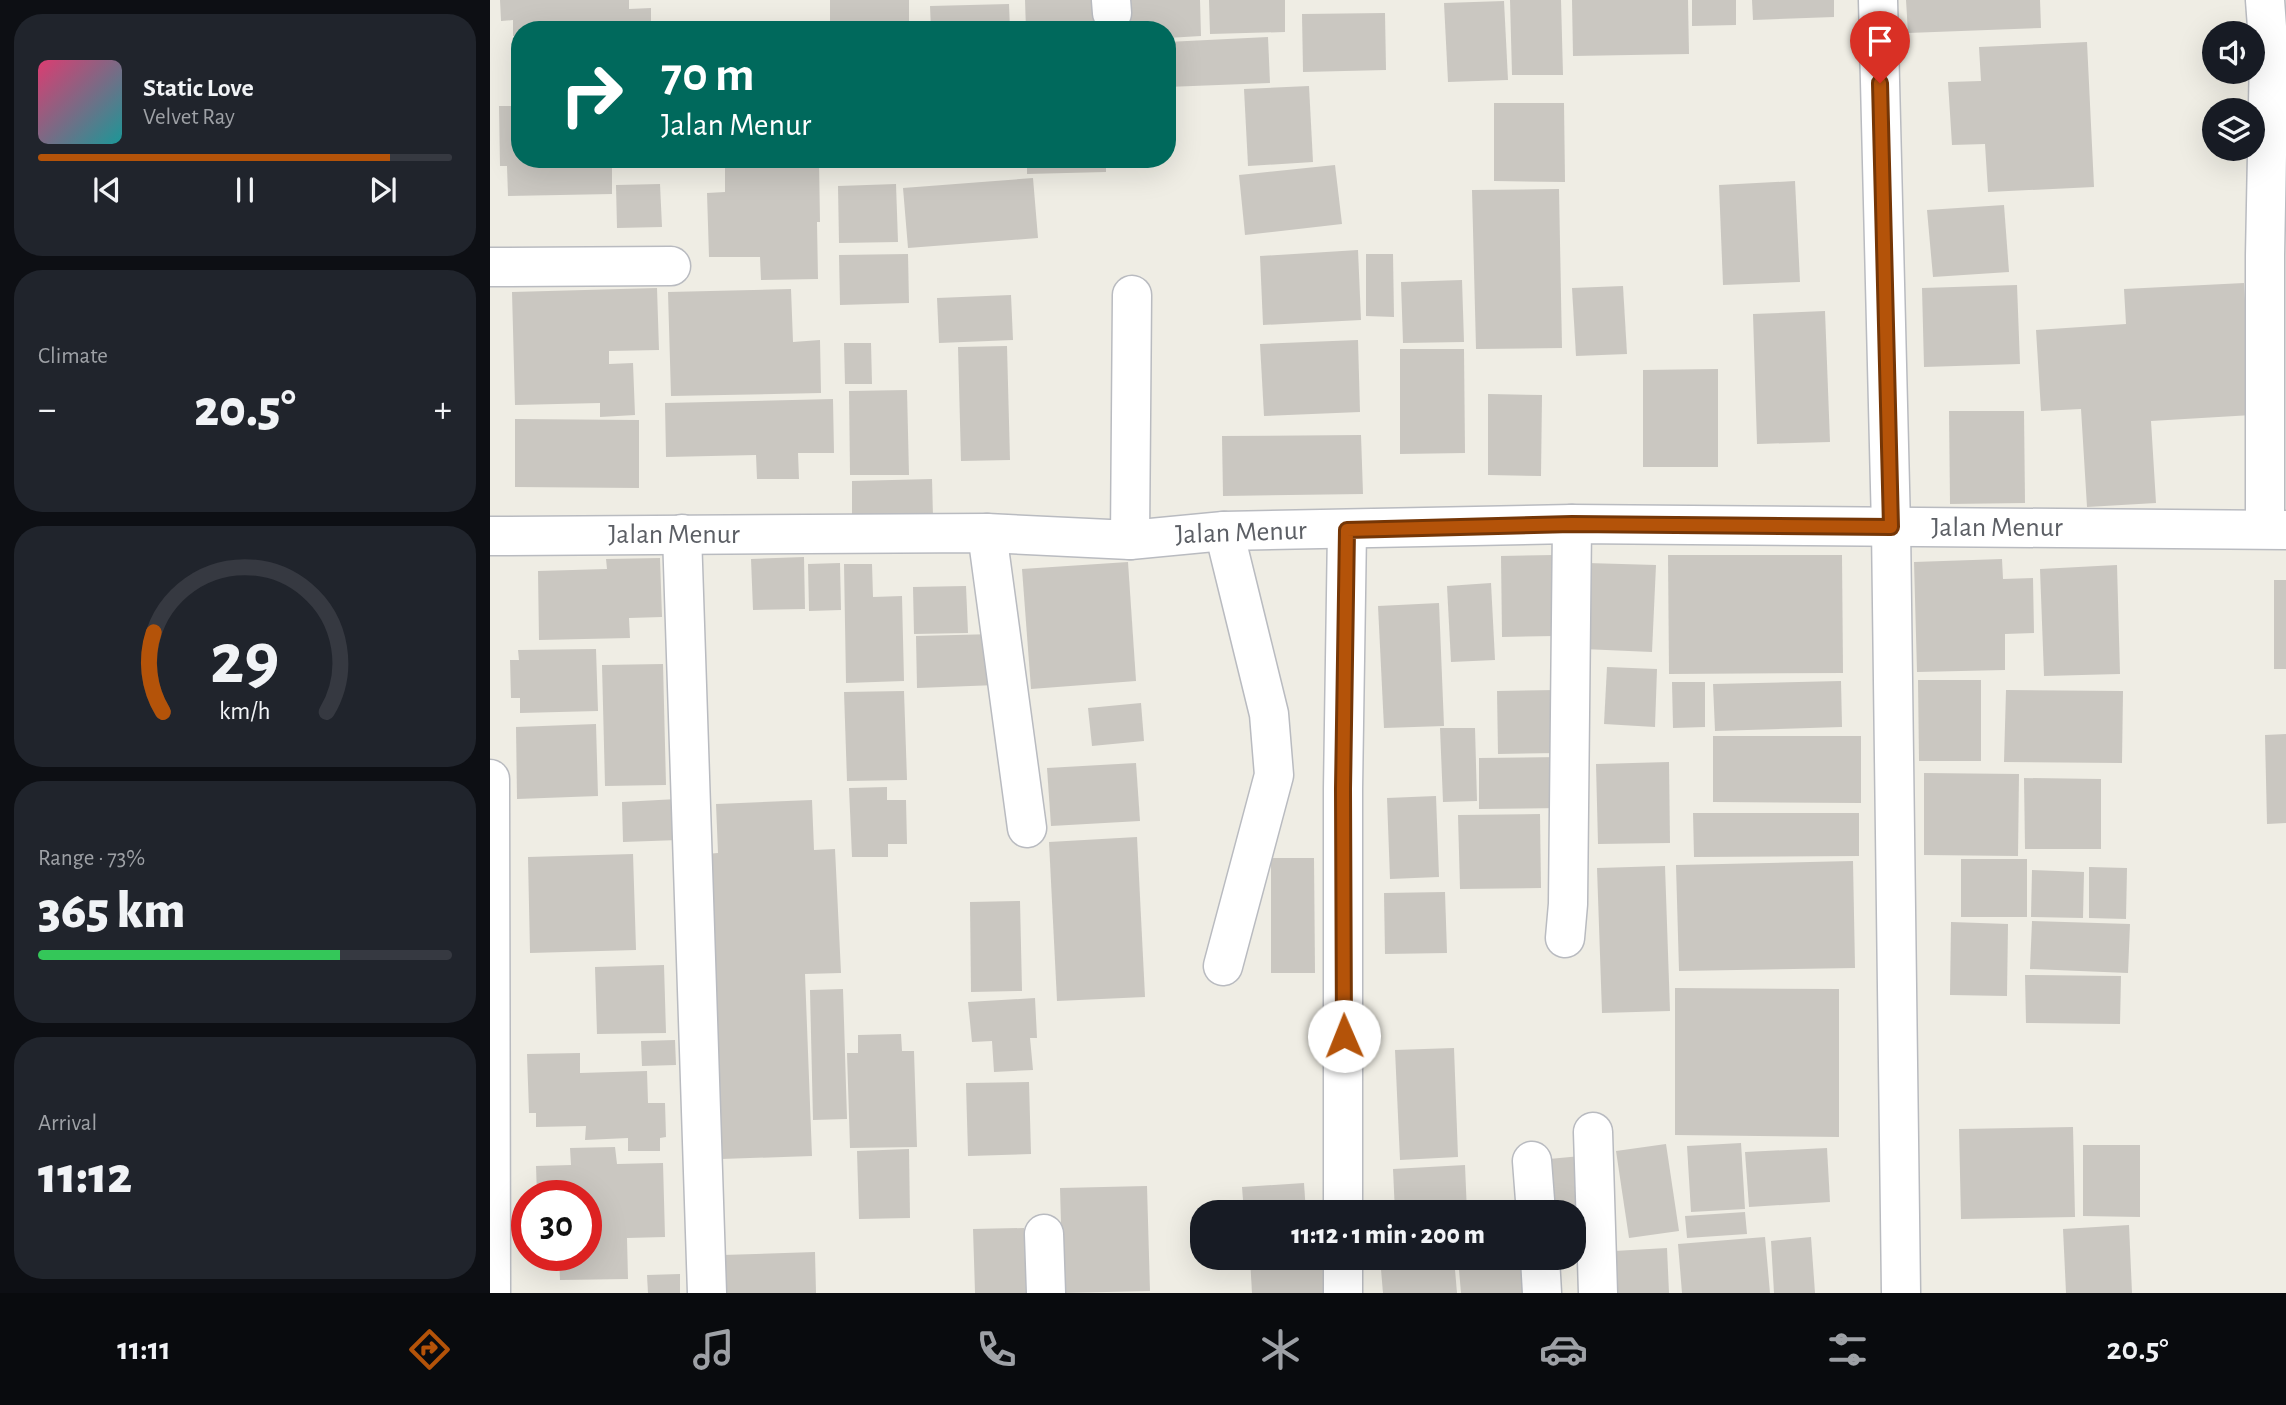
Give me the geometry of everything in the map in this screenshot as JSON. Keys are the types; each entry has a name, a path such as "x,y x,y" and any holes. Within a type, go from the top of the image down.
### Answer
{"street":[{"path":"1878,0 1891,527 1901,1293"},
{"path":"2265,0 2269,54 2265,255 2276,529"},
{"path":"490,267 671,266"},
{"path":"1130,540 1132,295"},
{"path":"1566,938 1572,524"},
{"name":"Jalan Menur","path":"490,536 987,533 1130,540 1224,531 1572,524 2276,529"},
{"path":"1343,1200 1343,789 1347,530"},
{"path":"1223,966 1274,775 1269,714 1224,531"},
{"path":"987,533 1027,828"},
{"path":"682,534 707,1293"},
{"path":"490,779 491,1293"},
{"path":"1593,1132 1598,1293"},
{"path":"1532,1161 1535,1200"},
{"path":"1044,1234 1046,1293"},
{"path":"1343,1270 1343,1293"},
{"path":"1541,1270 1542,1293"}],"building":[{"path":"500,0 629,0 629,9 651,8 651,21 501,21"},
{"path":"830,0 909,0 909,21 830,21"},
{"path":"1025,0 1106,0 1107,21 1026,21"},
{"path":"1118,0 1200,0 1201,36 1176,37 1176,21 1119,21"},
{"path":"1209,0 1285,0 1285,32 1210,34"},
{"path":"1510,0 1561,0 1563,75 1512,75"},
{"path":"1572,0 1688,0 1689,54 1573,56"},
{"path":"1692,0 1736,0 1736,25 1692,26"},
{"path":"1752,0 1834,0 1834,17 1753,20"},
{"path":"1906,0 2040,0 2041,28 1908,33"},
{"path":"1504,1 1508,80 1448,82 1444,3"},
{"path":"1009,4 1010,21 931,21 930,6"},
{"path":"1385,13 1386,70 1303,72 1302,14"},
{"path":"1268,37 1270,83 1176,87 1176,42"},
{"path":"2087,42 2094,187 1988,192 1985,144 1952,145 1948,82 1981,81 1979,47"},
{"path":"1309,86 1313,162 1248,166 1244,89"},
{"path":"1494,103 1564,103 1565,182 1494,181"},
{"path":"499,106 511,106 511,168 612,168 612,194 508,196 507,166 500,166"},
{"path":"1335,165 1342,224 1245,235 1239,175"},
{"path":"725,168 819,168 818,279 761,280 760,257 709,257 707,193 725,192"},
{"path":"1027,168 1106,168 1106,172 1027,174"},
{"path":"1033,178 1038,238 908,248 903,188"},
{"path":"1795,181 1800,282 1723,285 1719,185"},
{"path":"660,184 662,227 617,228 616,185"},
{"path":"896,184 898,242 839,243 838,186"},
{"path":"1559,189 1562,348 1476,349 1472,190"},
{"path":"2004,205 2009,272 1933,277 1927,210"},
{"path":"1358,250 1361,320 1263,325 1260,256"},
{"path":"908,254 909,303 840,305 839,255"},
{"path":"1366,254 1393,254 1394,317 1366,316"},
{"path":"1462,280 1464,342 1403,343 1401,282"},
{"path":"2244,283 2252,415 2151,421 2156,503 2087,507 2081,409 2041,411 2036,330 2126,324 2124,289"},
{"path":"2017,285 2020,364 1924,367 1922,288"},
{"path":"1623,286 1627,354 1576,356 1572,288"},
{"path":"657,288 659,350 609,351 609,364 633,363 635,415 600,417 600,403 515,405 512,292"},
{"path":"791,289 793,342 820,340 821,393 671,396 668,292"},
{"path":"1011,295 1013,340 939,343 937,298"},
{"path":"1825,311 1830,442 1757,444 1753,314"},
{"path":"1358,340 1360,412 1264,416 1260,344"},
{"path":"844,343 871,343 872,384 845,384"},
{"path":"1007,346 1010,460 961,461 958,347"},
{"path":"1400,349 1464,349 1465,453 1400,454"},
{"path":"1718,369 1718,467 1643,467 1643,370"},
{"path":"907,390 909,475 850,475 849,391"},
{"path":"1488,394 1542,395 1541,476 1488,475"},
{"path":"833,399 834,453 798,453 799,479 757,479 756,455 666,457 665,403"},
{"path":"1949,411 2024,411 2025,503 1950,504"},
{"path":"515,419 639,420 639,488 515,487"},
{"path":"1361,435 1363,494 1223,496 1222,436"},
{"path":"932,479 933,517 852,519 852,481"},
{"path":"1554,555 1555,636 1502,637 1501,556"},
{"path":"1668,555 1842,555 1843,673 1669,674"},
{"path":"804,557 805,609 753,610 751,559"},
{"path":"660,558 662,617 629,618 630,638 539,640 538,571 607,569 606,559"},
{"path":"2002,559 2003,579 2033,578 2034,633 2005,634 2005,670 1917,672 1914,562"},
{"path":"1128,562 1136,681 1031,689 1022,569"},
{"path":"840,563 841,610 809,611 808,564"},
{"path":"1587,563 1656,565 1652,652 1583,649"},
{"path":"844,564 872,564 873,597 902,596 904,681 846,683"},
{"path":"2117,565 2120,674 2044,676 2040,569"},
{"path":"2274,580 2286,580 2286,669 2274,669"},
{"path":"1491,583 1495,660 1451,662 1447,586"},
{"path":"966,586 968,633 914,634 913,587"},
{"path":"1439,603 1444,726 1384,728 1378,606"},
{"path":"995,634 997,685 917,688 916,636"},
{"path":"596,649 598,711 520,713 520,698 511,698 510,660 519,660 518,650"},
{"path":"663,664 666,785 605,786 602,665"},
{"path":"1607,667 1657,669 1655,727 1604,724"},
{"path":"1918,680 1981,680 1981,761 1919,761"},
{"path":"1841,681 1842,727 1715,731 1713,684"},
{"path":"1672,682 1705,682 1705,727 1673,728"},
{"path":"1557,690 1558,753 1498,754 1497,691"},
{"path":"2006,690 2123,691 2122,763 2004,762"},
{"path":"904,691 907,780 847,781 844,692"},
{"path":"1141,703 1144,741 1092,746 1088,708"},
{"path":"596,724 598,796 517,799 516,727"},
{"path":"1440,728 1475,728 1477,801 1443,802"},
{"path":"2286,734 2286,823 2267,824 2265,735"},
{"path":"1713,736 1861,736 1861,803 1713,802"},
{"path":"1560,757 1561,808 1479,809 1479,758"},
{"path":"1669,762 1670,843 1598,844 1596,764"},
{"path":"1136,763 1140,821 1051,826 1047,768"},
{"path":"1924,773 2019,774 2018,856 1924,855"},
{"path":"2024,778 2101,779 2101,849 2025,849"},
{"path":"887,787 887,800 906,800 907,844 888,844 888,857 852,857 849,788"},
{"path":"1436,796 1439,877 1390,879 1387,798"},
{"path":"677,799 679,840 623,842 622,802"},
{"path":"812,800 814,850 835,849 841,973 805,974 812,1156 721,1159 694,855 718,853 716,804"},
{"path":"1693,813 1859,813 1859,856 1694,857"},
{"path":"1540,814 1541,888 1460,889 1458,815"},
{"path":"1137,837 1145,997 1057,1001 1049,842"},
{"path":"633,854 636,950 530,953 528,857"},
{"path":"1271,858 1314,858 1315,973 1271,973"},
{"path":"1961,859 2027,859 2027,917 1961,917"},
{"path":"1853,861 1855,968 1679,971 1676,865"},
{"path":"1665,866 1670,1011 1602,1013 1597,868"},
{"path":"2089,867 2127,868 2126,919 2089,918"},
{"path":"2032,870 2084,872 2083,918 2031,917"},
{"path":"1445,892 1447,953 1385,954 1384,893"},
{"path":"1020,901 1022,991 971,992 970,902"},
{"path":"2032,921 2130,924 2128,973 2030,969"},
{"path":"1951,922 2008,924 2007,996 1950,995"},
{"path":"664,965 666,1033 597,1034 595,967"},
{"path":"2025,975 2121,976 2120,1024 2026,1023"},
{"path":"1675,988 1839,989 1839,1137 1675,1135"},
{"path":"843,989 847,1119 813,1120 810,990"},
{"path":"1035,998 1037,1038 1030,1038 1033,1070 994,1072 992,1041 972,1042 968,1002"},
{"path":"901,1034 902,1051 914,1051 917,1147 850,1148 847,1053 858,1053 858,1035"},
{"path":"675,1040 676,1065 642,1066 641,1041"},
{"path":"1454,1048 1458,1157 1400,1160 1395,1050"},
{"path":"580,1053 580,1073 647,1071 648,1103 665,1103 666,1137 660,1138 660,1151 628,1151 628,1138 585,1140 586,1126 536,1127 536,1113 529,1113 527,1054"},
{"path":"1029,1082 1031,1154 968,1156 966,1083"},
{"path":"2073,1127 2075,1217 1961,1219 1959,1129"},
{"path":"1741,1143 1745,1209 1691,1212 1687,1146"},
{"path":"1666,1144 1679,1231 1629,1238 1616,1151"},
{"path":"2083,1145 2140,1145 2140,1217 2083,1216"},
{"path":"615,1147 617,1164 663,1163 665,1237 627,1238 628,1279 560,1280 560,1271 602,1271 602,1180 536,1180 536,1166 571,1165 570,1148"},
{"path":"1827,1148 1830,1202 1749,1207 1745,1152"},
{"path":"909,1149 910,1218 859,1219 857,1151"},
{"path":"1581,1156 1584,1200 1552,1200 1549,1159"},
{"path":"1465,1165 1466,1200 1394,1200 1393,1169"},
{"path":"1304,1183 1305,1200 1243,1200 1242,1187"},
{"path":"1147,1186 1150,1291 1063,1293 1060,1188"},
{"path":"1745,1212 1747,1234 1687,1238 1685,1216"},
{"path":"2129,1225 2132,1293 2066,1293 2063,1229"},
{"path":"1024,1228 1026,1293 975,1293 973,1229"},
{"path":"1765,1237 1770,1293 1682,1293 1678,1244"},
{"path":"1811,1237 1815,1293 1774,1293 1771,1241"},
{"path":"1667,1248 1669,1293 1615,1293 1614,1251"},
{"path":"815,1252 816,1293 724,1293 722,1255"},
{"path":"1251,1270 1328,1270 1329,1293 1252,1293"},
{"path":"1381,1270 1455,1270 1457,1293 1383,1293"},
{"path":"1459,1270 1537,1270 1539,1293 1461,1293"},
{"path":"680,1274 680,1293 648,1293 647,1275"}],"route":[{"path":"1344,1036 1343,789 1347,530 1572,524 1891,527 1880,83"}]}
